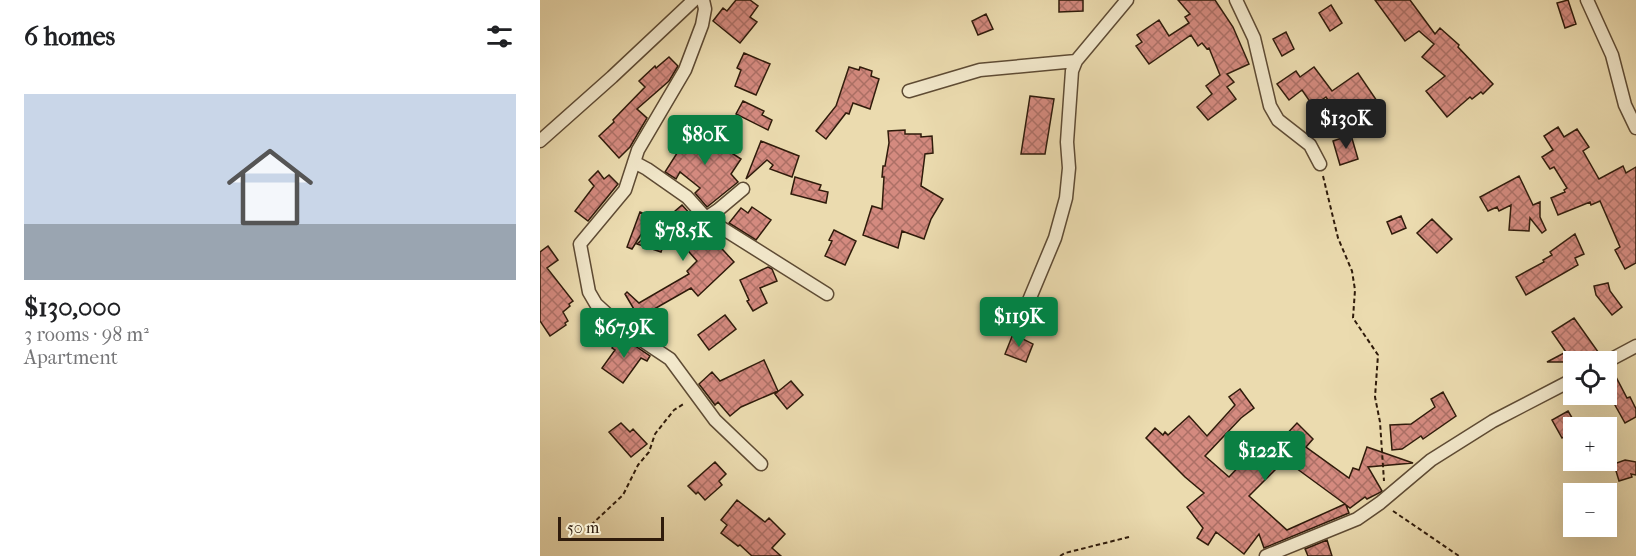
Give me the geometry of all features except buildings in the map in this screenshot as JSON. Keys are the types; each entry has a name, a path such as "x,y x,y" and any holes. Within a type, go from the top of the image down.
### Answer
{"street":[{"path":"540,141 612,78 694,0"},
{"path":"703,0 705,9 702,25 685,70 638,150 625,190 580,244 589,292 596,304 620,325 670,359 715,420 761,464"},
{"path":"1022,317 1055,238 1066,198 1070,168 1067,142 1072,71 1076,61 1126,0"},
{"path":"1236,0 1254,38 1270,106 1278,120 1310,145 1320,164"},
{"path":"1587,0 1612,55 1625,105 1636,128"},
{"path":"909,91 980,70 1076,61"},
{"path":"634,162 647,168 687,197 706,218 827,294"},
{"path":"706,218 743,189"},
{"path":"1617,356 1636,346"},
{"path":"1266,556 1357,519 1431,460 1493,421 1563,385"}],"path":[{"path":"1320,164 1338,238 1352,271 1355,290 1353,318 1378,355 1375,397 1380,422 1383,500 1459,556"},
{"path":"591,525 623,495 638,465 649,452 655,434 674,410 698,396"},
{"path":"1060,556 1129,537"}]}
